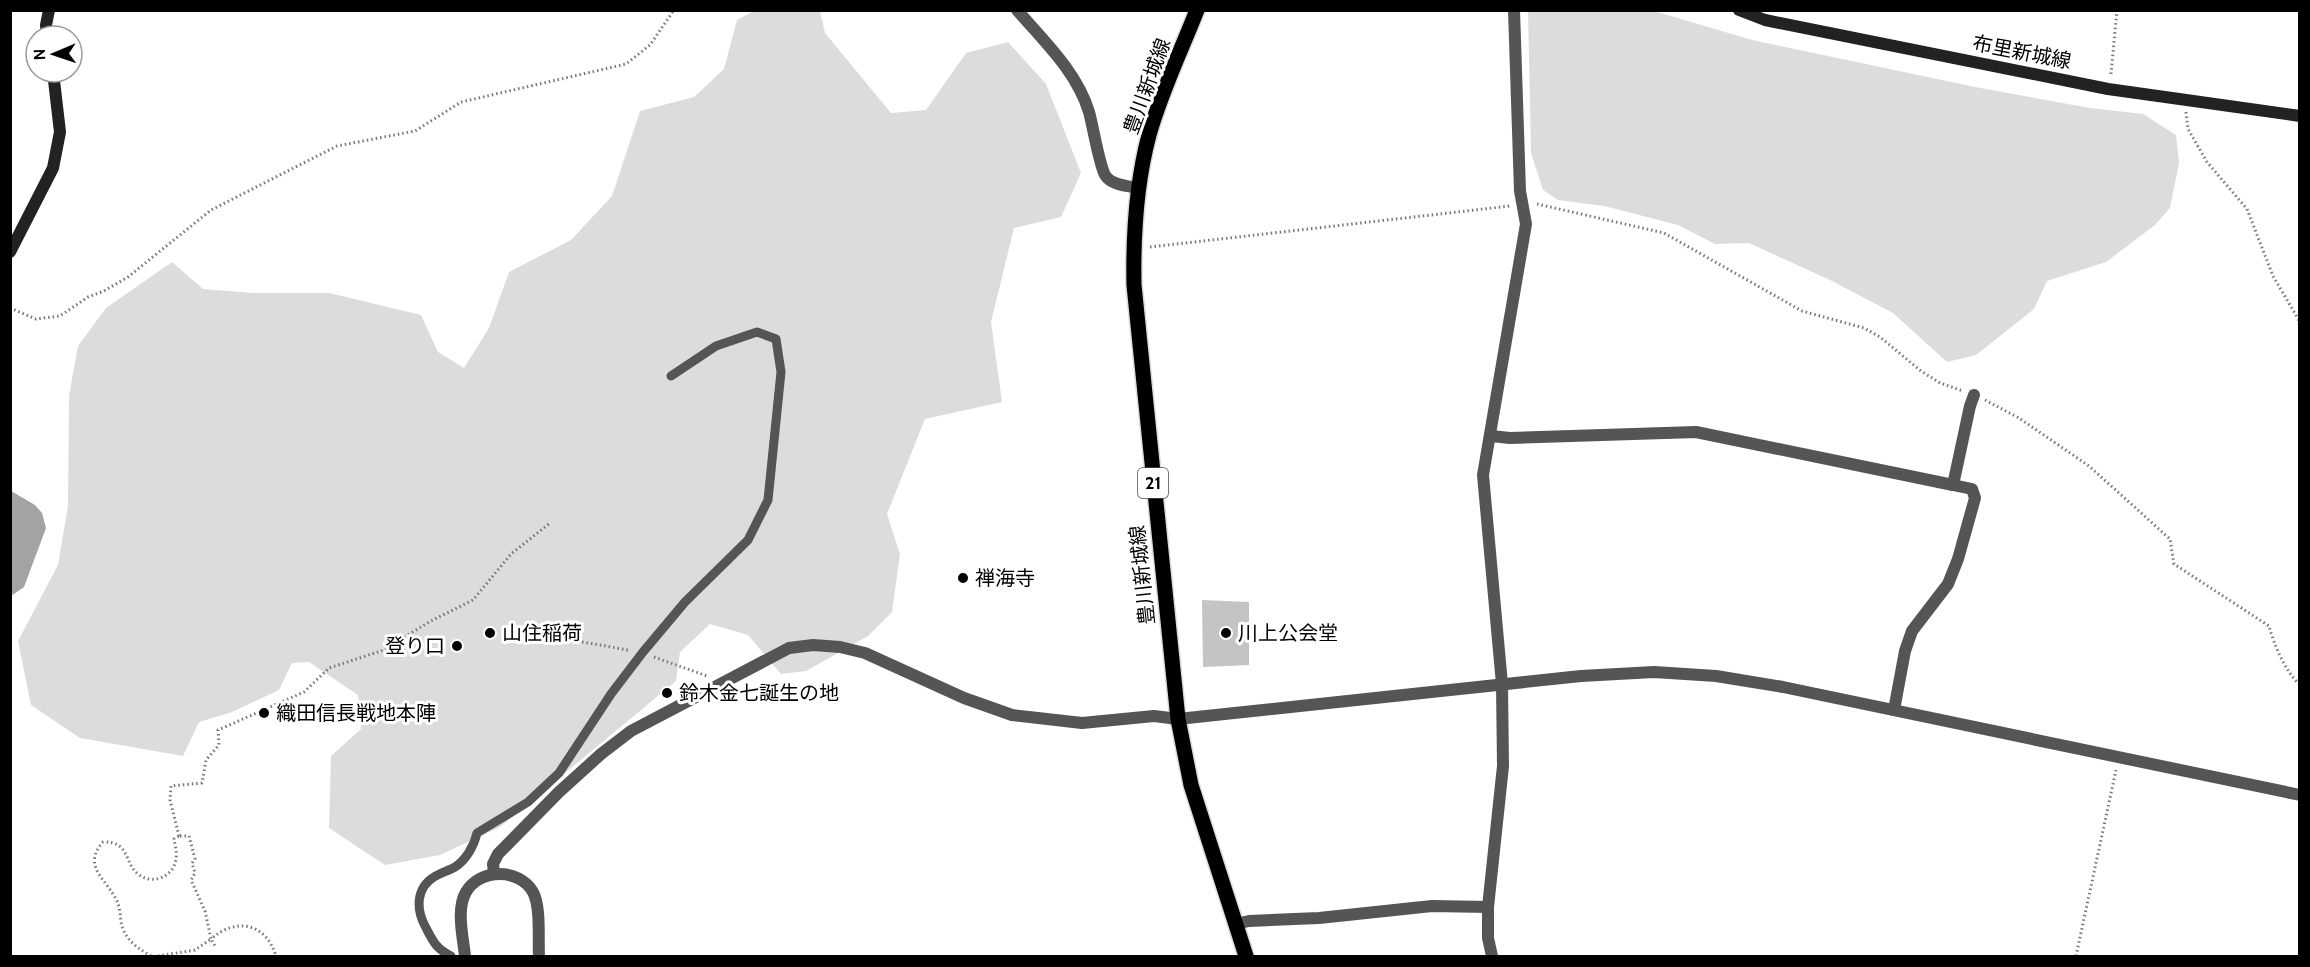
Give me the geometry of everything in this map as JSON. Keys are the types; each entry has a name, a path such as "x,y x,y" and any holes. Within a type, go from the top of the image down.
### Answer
{"main road":[{"name":"豊川新城線","path":"1197,10 1149,134 1138,188 1133,246 1143,387 1178,718 1191,785 1246,957"},
{"name":"布里新城線","path":"1739,10 1765,20 2108,89 2300,116"},
{"path":"10,252 53,168 60,132 54,84"}],"street":[{"path":"1017,10 1075,80 1089,110 1105,175 1116,184 1138,188"},
{"path":"1492,957 1488,938 1488,907 1503,766 1502,684 1483,475 1527,224 1520,190 1514,10"},
{"path":"1953,485 1974,394"},
{"path":"1491,436 1510,438 1696,432 1972,489 1976,498 1958,559 1948,584 1912,631 1905,651 1894,710"},
{"path":"494,873 493,864 498,854 559,792 601,754 631,731 789,648 813,645 840,647 865,653 964,698 1012,715 1082,723 1154,716 1178,718 1581,676 1654,672 1716,676 1772,685 2300,795"},
{"path":"465,957 462,908 466,891 479,880 494,873 511,875 525,882 534,894 539,957"},
{"path":"1235,924 1432,906 1488,907"}],"lane":[{"path":"451,957 437,949 420,916 418,902 421,889 432,878 456,866 474,845 477,833 528,802 559,773 611,694 643,652 685,602 748,540 768,500 781,372 776,339 756,332 716,346 671,376"}],"path":[{"path":"10,308 36,319 60,316 88,297 128,277 212,210 337,146 415,131 461,102 480,96 626,64 650,45 674,10"},
{"path":"2108,89 2118,10"},
{"path":"2184,100 2188,129 2207,162 2247,209 2273,276 2300,322"},
{"path":"1133,246 1164,245 1538,204 1664,233 1802,311 1864,328 1880,337 1921,371 1940,383 1974,394 2019,418 2089,466 2170,539 2174,564 2269,626 2273,640 2294,680 2300,685"},
{"path":"179,836 170,800 171,786 201,783 206,760 219,745 218,730 304,692 328,668 381,651 431,621 473,600 511,555 550,523"},
{"path":"2076,957 2119,757"},
{"path":"151,957 133,945 122,930 119,905 96,871 94,857 103,842 111,842 126,852 138,874 150,879 161,878 172,872 177,858 174,839 179,836 189,836 195,859 192,863 195,873 191,880 205,911 211,939 215,946"},
{"path":"158,957 195,950 221,930 236,925 251,927 264,934 276,957"}],"shaded area":[{"path":"754,11 820,11 825,33 891,113 926,110 966,53 1008,42 1046,84 1081,173 1061,217 1014,228 991,322 1002,402 925,419 887,514 900,554 892,612 868,636 806,671 781,674 748,635 710,624 680,652 676,681 500,827 440,855 385,865 329,828 331,756 361,729 358,695 309,662 292,663 279,690 232,712 199,722 183,756 80,738 31,705 18,641 58,565 68,506 69,396 78,346 106,308 172,262 203,289 254,293 329,293 421,315 438,352 464,368 489,328 509,272 571,240 612,196 640,111 694,97 724,69 737,20"},
{"path":"1528,11 1654,11 1752,40 1975,87 2090,108 2143,114 2176,135 2179,163 2170,208 2155,225 2106,262 2047,281 2034,309 1976,355 1947,362 1893,313 1830,280 1749,243 1715,244 1678,225 1604,206 1558,200 1543,190 1531,153"},
{"path":"11,491 35,505 42,513 46,528 24,587 11,596"}],"building":[{"name":"川上公会堂","path":"1202,600 1249,602 1249,665 1203,667"}],"place":[{"name":"禅海寺","path":"963,578"},
{"name":"山住稲荷","path":"490,633"},
{"name":"川上公会堂","path":"1226,633"},
{"name":"登り口","path":"457,646"},
{"name":"鈴木金七誕生の地","path":"667,693"},
{"name":"織田信長戦地本陣","path":"264,713"}]}
